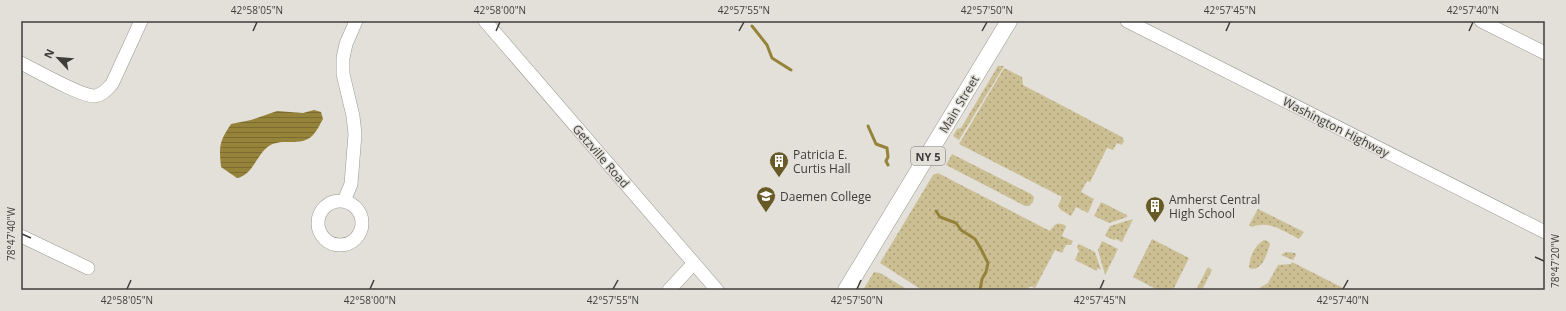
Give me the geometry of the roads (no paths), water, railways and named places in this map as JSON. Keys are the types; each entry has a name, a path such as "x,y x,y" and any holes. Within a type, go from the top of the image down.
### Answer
{"main road":[{"name":"Main Street","path":"846,290 1009,21"}],"street":[{"path":"21,63 82,93 93,96 99,95 112,84 141,21"},
{"path":"344,200 351,184 355,153 355,134 353,116 343,74 343,58 346,44 356,21"},
{"name":"Getzville Road","path":"484,21 717,290"},
{"name":"Washington Highway","path":"1127,21 1545,232"},
{"path":"1481,21 1545,53"},
{"path":"21,236 88,268"},
{"path":"669,290 694,263"}],"waterway":[{"path":"752,26 767,45 772,58 791,70"},
{"path":"868,126 876,144 887,148 888,157 886,161 888,165"},
{"path":"936,211 940,217 956,223 961,230 975,239 982,251 988,263 986,272 982,279 980,290"}],"place":[{"name":"Patricia E. Curtis Hall","path":"779,178"},
{"name":"Daemen College","path":"766,213"},
{"name":"Amherst Central High School","path":"1155,223"}]}
